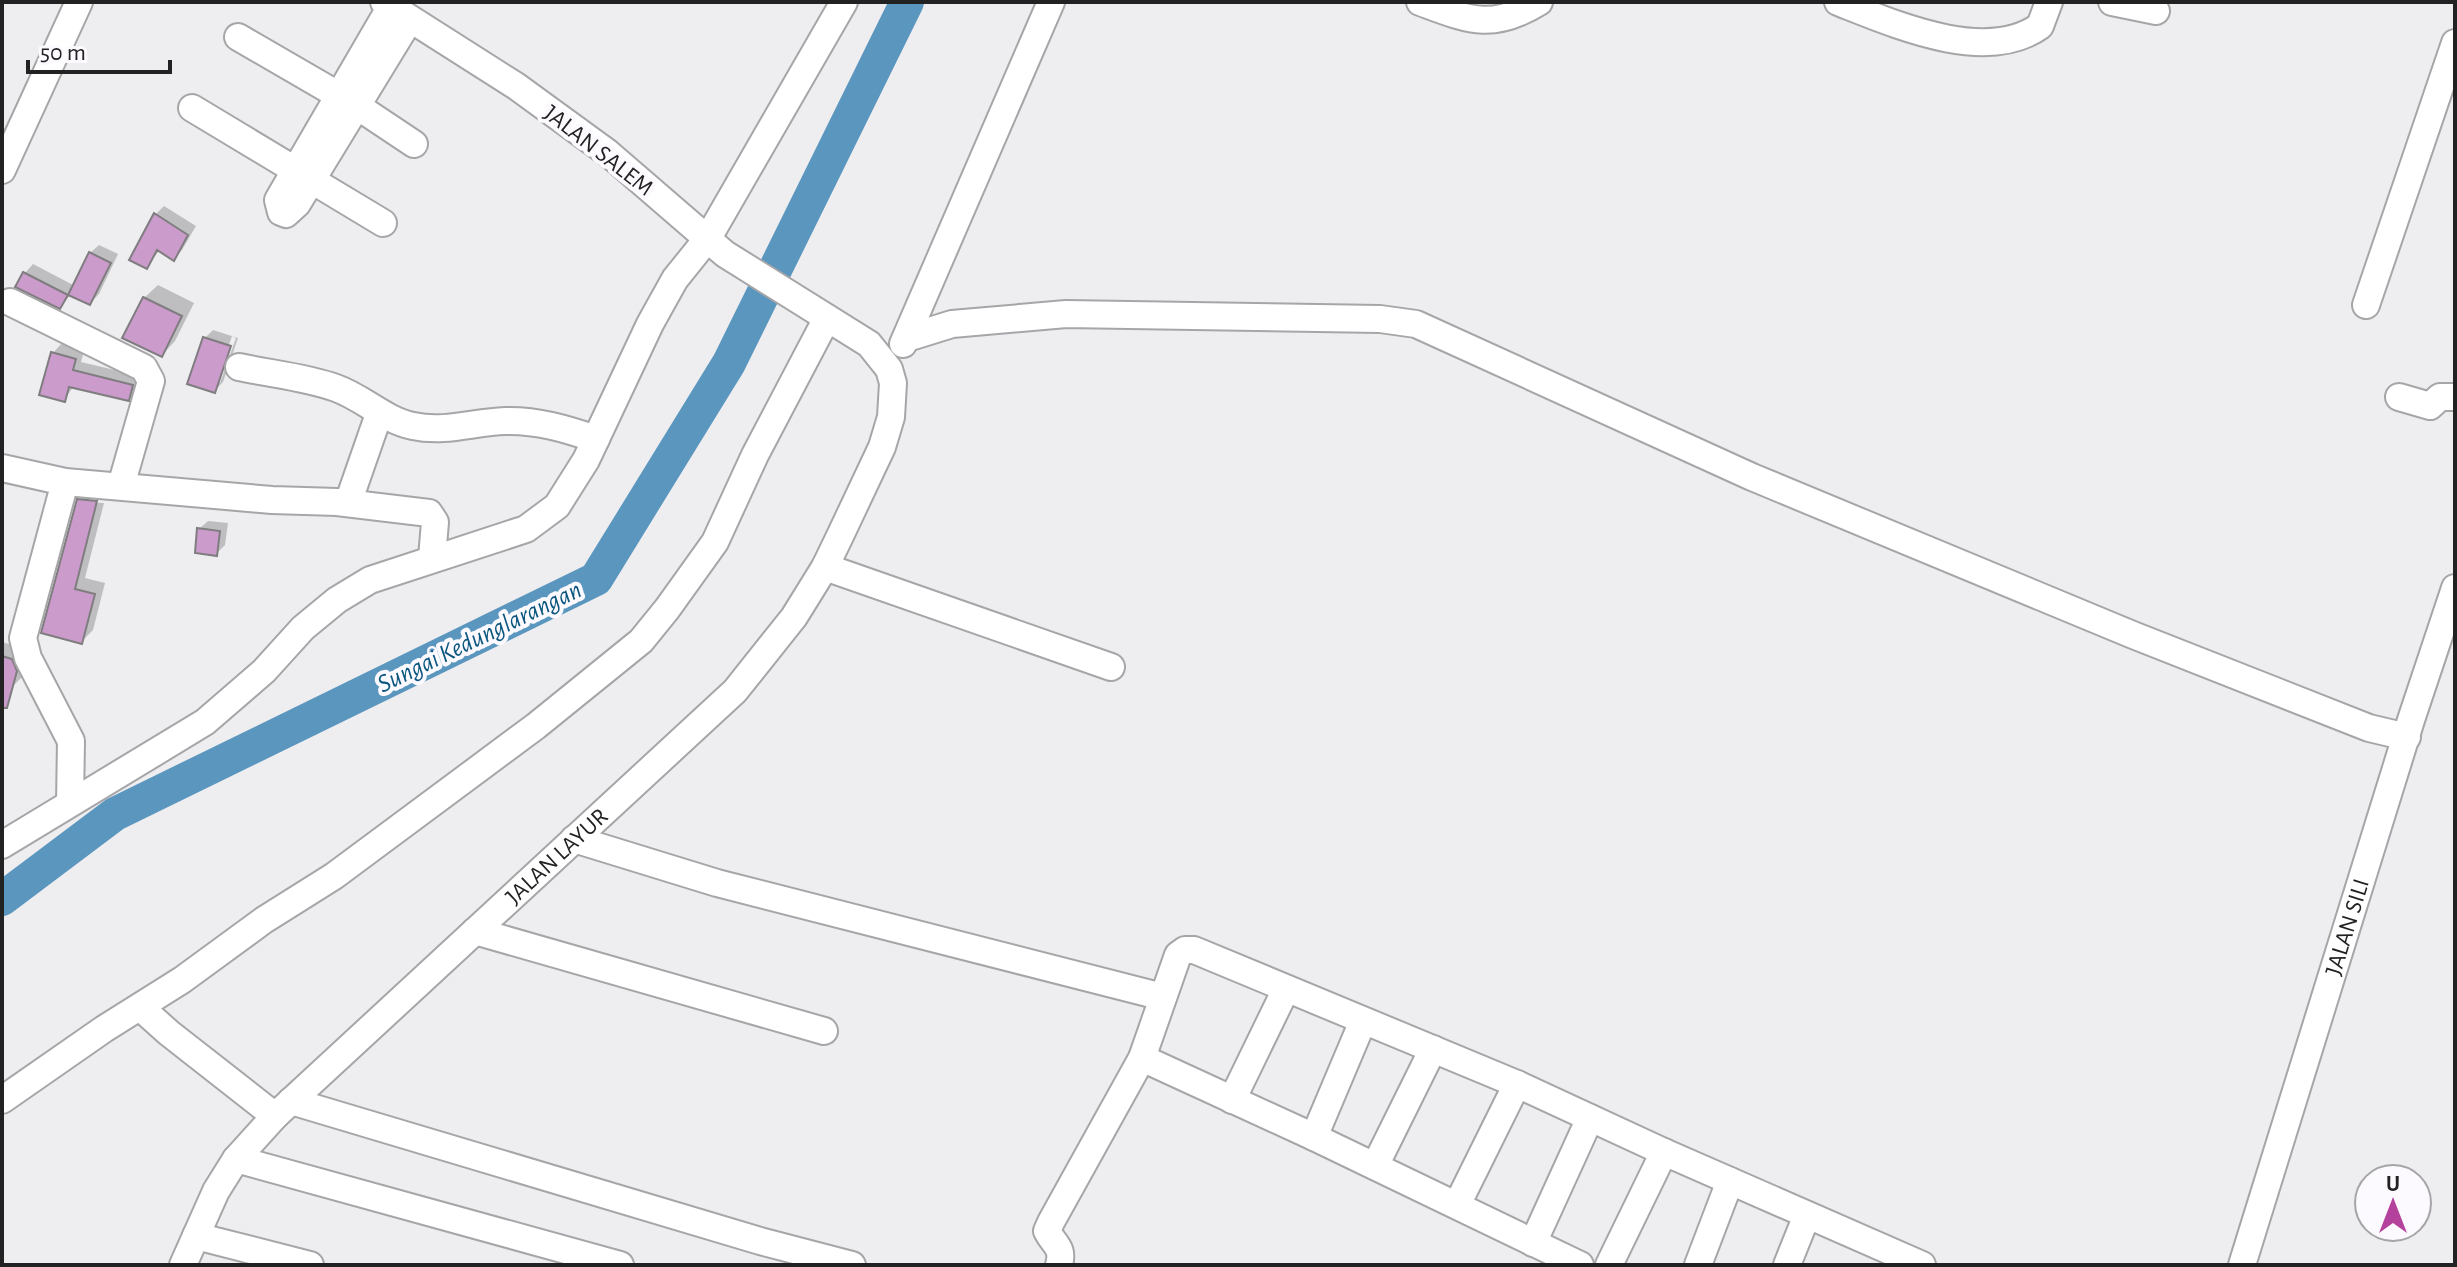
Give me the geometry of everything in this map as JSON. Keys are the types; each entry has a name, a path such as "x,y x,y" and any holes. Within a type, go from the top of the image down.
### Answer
{"street":[{"path":"2,170 79,2"},
{"path":"2,845 205,722 264,671 303,628 337,600 370,580 526,529 557,506 596,439 650,324 675,279 716,246 844,2"},
{"path":"889,369 907,338 1051,2"},
{"path":"1420,2 1490,22 1519,14 1539,2"},
{"path":"1838,2 1924,32 1953,39 1998,42 2020,37 2040,26 2049,2"},
{"path":"2112,2 2156,11"},
{"path":"303,175 348,101 395,9"},
{"name":"JALAN SALEM","path":"395,9 516,86 608,153 716,246 869,344 889,369"},
{"path":"238,37 348,101 414,144"},
{"path":"2366,305 2455,43"},
{"path":"192,108 383,223"},
{"path":"10,302 114,352 150,374 151,381 121,486"},
{"path":"2,1100 182,980 264,920 334,876 536,726 641,641 715,542 817,312"},
{"path":"907,338 952,324 1066,314 1380,319 1416,324 1752,477 2133,635 2387,732"},
{"path":"239,367 334,387 379,414 416,427 445,429 503,421 554,425 596,439"},
{"name":"JALAN LAYUR","path":"183,1265 216,1191 236,1159 283,1108 735,691 794,617 825,567 882,447 891,417 893,383 889,369"},
{"path":"2399,397 2430,406 2440,397 2455,397"},
{"path":"348,503 379,414"},
{"path":"2,468 65,482 272,500 348,503 429,513 435,522 432,558"},
{"path":"65,482 23,638 28,658 71,741 70,803"},
{"path":"825,567 1111,667"},
{"name":"JALAN SILI","path":"2242,1265 2387,732 2453,601"},
{"path":"574,839 717,883 1163,997"},
{"path":"475,931 824,1031"},
{"path":"1059,1265 1062,1256 1059,1245 1047,1231 1142,1058 1178,955 1185,950 1194,950 1517,1084 1901,1258"},
{"path":"1232,1100 1286,989"},
{"path":"140,1007 169,1033 283,1108 852,1265"},
{"path":"1314,1137 1363,1021"},
{"path":"1375,1166 1433,1049"},
{"path":"1142,1058 1580,1265"},
{"path":"1457,1205 1517,1084"},
{"path":"1533,1243 1590,1118"},
{"path":"1609,1265 1664,1152"},
{"path":"236,1159 620,1265"},
{"path":"1698,1265 1730,1181"},
{"path":"1787,1265 1807,1215"},
{"path":"196,1236 310,1265"}],"building":[{"path":"154,213 188,235 174,261 157,250 147,269 129,260"},
{"path":"89,252 111,263 90,305 68,295"},
{"path":"23,272 68,295 60,309 15,287"},
{"path":"143,297 182,316 162,357 122,338"},
{"path":"203,337 231,346 215,393 187,384"},
{"path":"51,352 76,359 73,370 133,385 129,401 69,387 65,402 39,395"},
{"path":"77,499 97,501 75,589 95,594 82,644 41,633"},
{"path":"197,528 220,531 217,556 195,553"},
{"path":"2,656 12,659 17,671 7,708 2,708"}],"waterway":[{"name":"Sungai Kedunglarangan","path":"2,899 115,814 596,579 729,363 907,2"}]}
